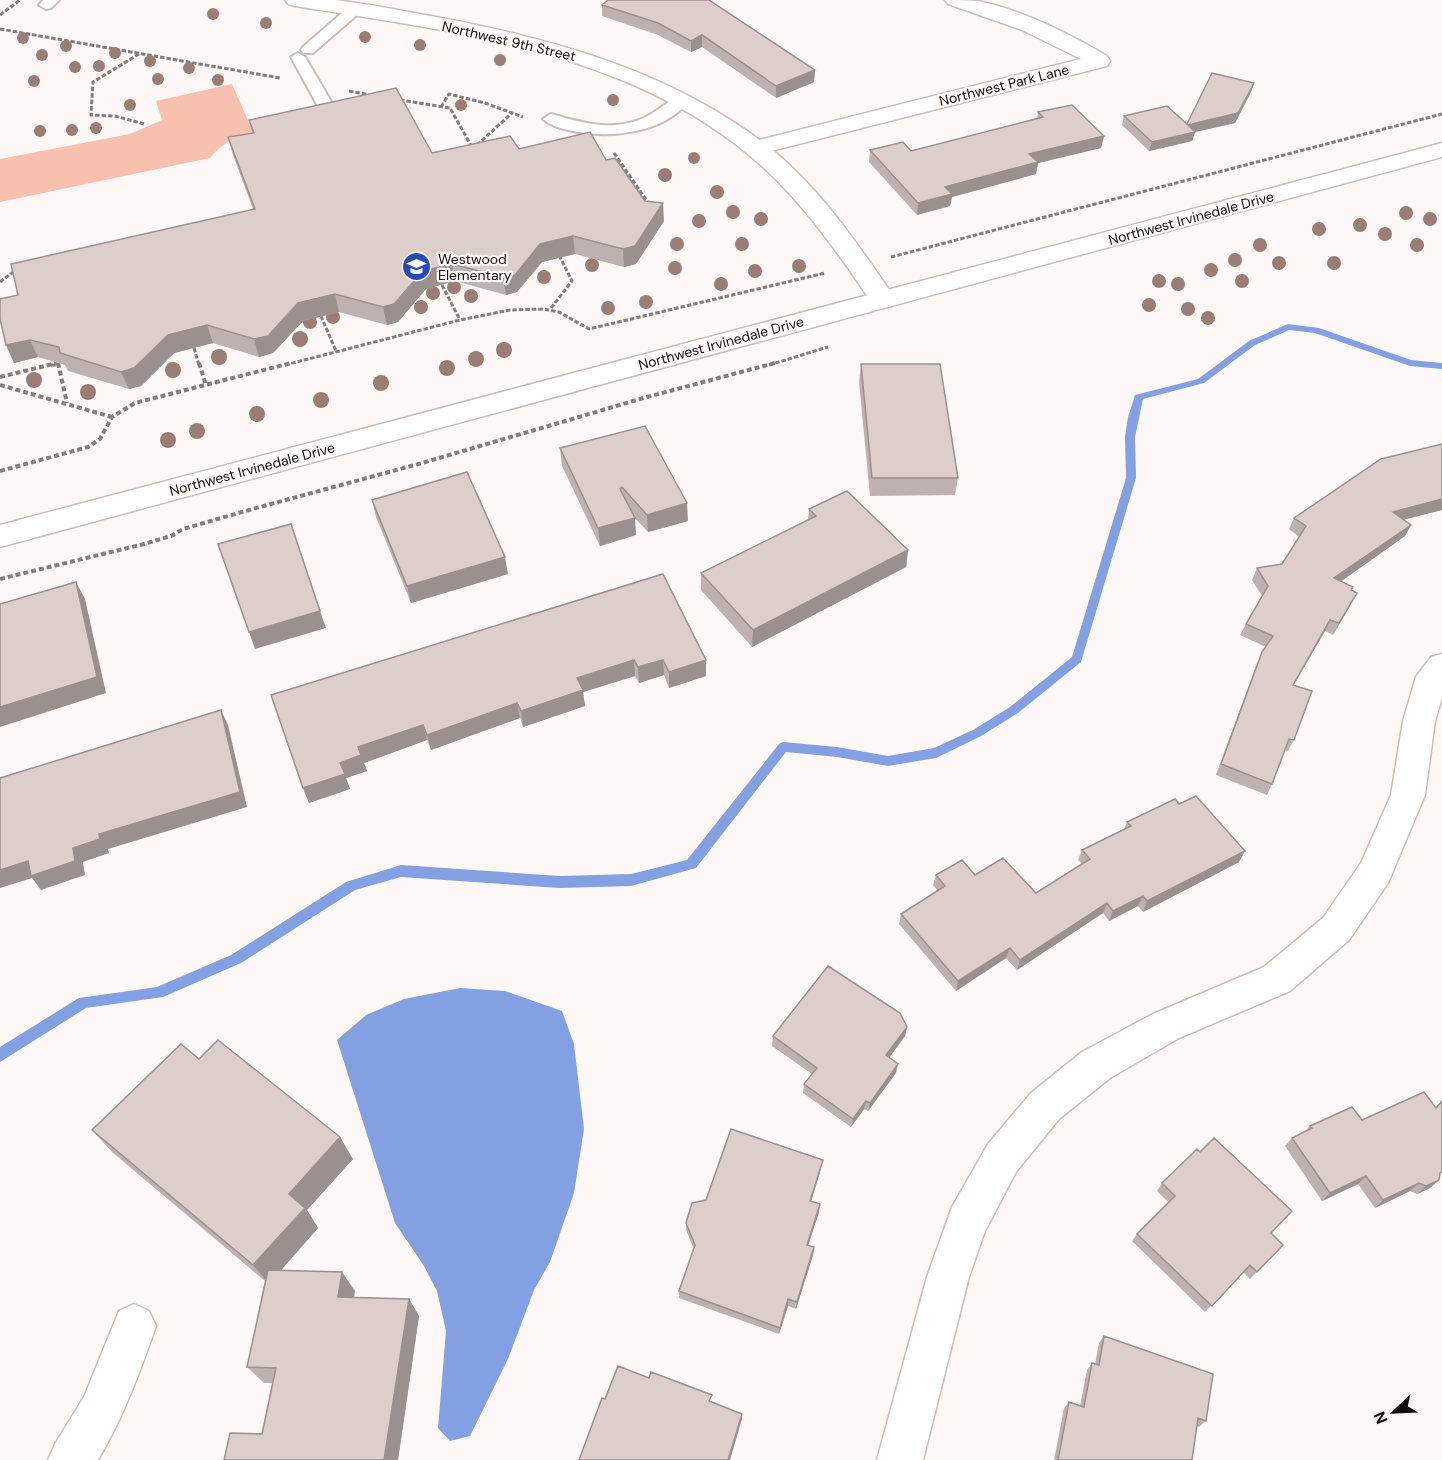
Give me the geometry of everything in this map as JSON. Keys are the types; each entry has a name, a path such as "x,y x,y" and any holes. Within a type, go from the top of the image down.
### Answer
{"street":[{"name":"Northwest 9th Street","path":"295,0 479,32 543,46 594,62 681,101 755,148 797,191 858,265 883,300"},
{"name":"Northwest Park Lane","path":"755,148 1099,62 1072,44 1028,23 955,0"},
{"name":"Northwest Irvinedale Drive","path":"0,536 1442,150"},
{"path":"900,1460 948,1277 967,1222 1002,1158 1045,1106 1096,1065 1166,1026 1277,979 1336,929 1375,872 1408,795 1419,721 1432,676 1442,666"},
{"path":"71,1460 87,1439 113,1387 134,1326"}],"lane":[{"path":"328,110 314,84 303,54 354,10"},
{"path":"550,119 586,131 610,131 647,123 681,101"}],"path":[{"path":"0,15 21,0"},
{"path":"0,29 376,96"},
{"path":"140,53 93,82 91,115 115,116 144,124"},
{"path":"355,92 360,101"},
{"path":"398,99 450,108 479,158"},
{"path":"473,148 512,113"},
{"path":"0,471 88,447 100,439 112,417 135,403 460,320 515,308 551,308 581,322 589,329 1001,230 1442,114"},
{"path":"611,148 651,208"},
{"path":"616,173 626,171"},
{"path":"551,308 572,281 560,257"},
{"path":"0,282 20,268"},
{"path":"442,285 460,320"},
{"path":"0,579 144,544 171,536 183,529 249,510 422,463 647,397 814,353 861,332 844,310"},
{"path":"321,316 336,351"},
{"path":"194,348 206,385"},
{"path":"0,377 58,363 67,404"},
{"path":"0,385 112,417"}],"shaded area":[{"path":"232,84 253,132 229,141 210,158 0,202 0,159 130,134 162,120 156,101"}],"water":[{"path":"460,988 505,991 562,1011 574,1044 584,1129 574,1193 550,1262 534,1290 508,1359 470,1436 450,1441 438,1428 446,1331 437,1291 424,1266 395,1223 337,1040 366,1015 404,999"}],"building":[{"path":"608,0 709,0 815,70 776,86 702,35 691,41 658,23 602,5"},
{"path":"1212,73 1254,83 1238,113 1188,125 1195,132 1152,142 1124,116 1167,106 1187,124"},
{"path":"396,88 432,153 510,136 519,149 590,132 606,160 615,158 645,201 663,203 635,246 623,249 573,236 540,244 515,275 503,277 452,264 423,271 394,304 383,307 335,294 298,303 268,336 254,339 207,325 168,335 134,368 121,372 60,353 59,347 30,340 6,345 0,319 0,299 18,295 11,264 255,209 228,137 254,133 249,120"},
{"path":"1072,105 1104,136 1029,154 1038,162 945,187 952,194 918,203 870,150 903,142 911,151 1043,117 1038,112"},
{"path":"861,364 940,364 958,478 872,478"},
{"path":"645,426 687,503 647,515 622,487 620,489 635,518 598,528 560,448"},
{"path":"1442,444 1442,499 1393,512 1411,525 1334,578 1353,587 1351,590 1357,593 1339,623 1330,620 1293,685 1312,691 1294,740 1289,739 1272,784 1221,764 1262,652 1273,636 1246,624 1268,586 1257,568 1282,564 1306,526 1294,518 1381,459"},
{"path":"467,472 505,557 407,586 372,500"},
{"path":"847,491 908,550 753,630 701,573 816,516 809,509"},
{"path":"291,524 320,611 249,632 218,544"},
{"path":"663,574 706,660 669,672 663,660 638,667 634,660 577,678 583,690 521,711 517,703 427,735 423,725 358,747 361,755 340,763 345,774 303,788 271,695"},
{"path":"76,582 97,677 0,707 0,604"},
{"path":"221,710 240,792 99,834 100,839 73,848 75,861 31,876 28,861 0,870 0,778"},
{"path":"1196,796 1245,851 1147,901 1143,896 1113,911 1107,903 1020,960 1010,948 958,981 901,914 945,886 936,875 962,860 975,875 1003,858 1036,893 1090,859 1082,850 1131,826 1127,822 1175,799 1179,804"},
{"path":"828,966 900,1013 907,1027 886,1055 898,1064 870,1103 866,1101 853,1119 804,1084 817,1068 773,1036"},
{"path":"218,1040 340,1137 289,1194 305,1208 253,1265 92,1130 181,1044 199,1059"},
{"path":"1424,1092 1436,1108 1442,1101 1442,1172 1439,1180 1426,1186 1419,1183 1383,1200 1366,1176 1330,1193 1292,1138 1312,1128 1310,1126 1352,1107 1362,1120"},
{"path":"731,1129 823,1160 810,1201 820,1204 807,1245 814,1247 797,1302 788,1299 780,1328 679,1291 695,1245 686,1223 692,1203 706,1200"},
{"path":"1214,1138 1292,1211 1271,1233 1283,1245 1257,1272 1250,1265 1212,1306 1137,1234 1175,1196 1162,1183 1197,1149 1200,1152"},
{"path":"268,1270 342,1272 338,1297 409,1299 384,1460 224,1460 230,1433 262,1434 276,1368 247,1367"},
{"path":"1104,1336 1213,1374 1206,1421 1198,1418 1192,1460 1058,1460 1069,1402 1084,1407 1092,1363 1099,1365"},
{"path":"618,1366 649,1378 651,1372 712,1395 709,1401 742,1414 728,1460 579,1460 602,1398 605,1399"}],"waterway":[{"path":"0,1055 84,1002 158,993 236,959 351,886 401,871 560,882 631,880 691,864 783,747 837,752 888,761 936,753 977,733 1014,710 1077,659 1131,478 1130,437 1139,397 1201,381 1252,343 1288,327 1316,330 1410,363 1442,366"}],"place":[{"name":"Westwood Elementary","path":"417,267"}]}
